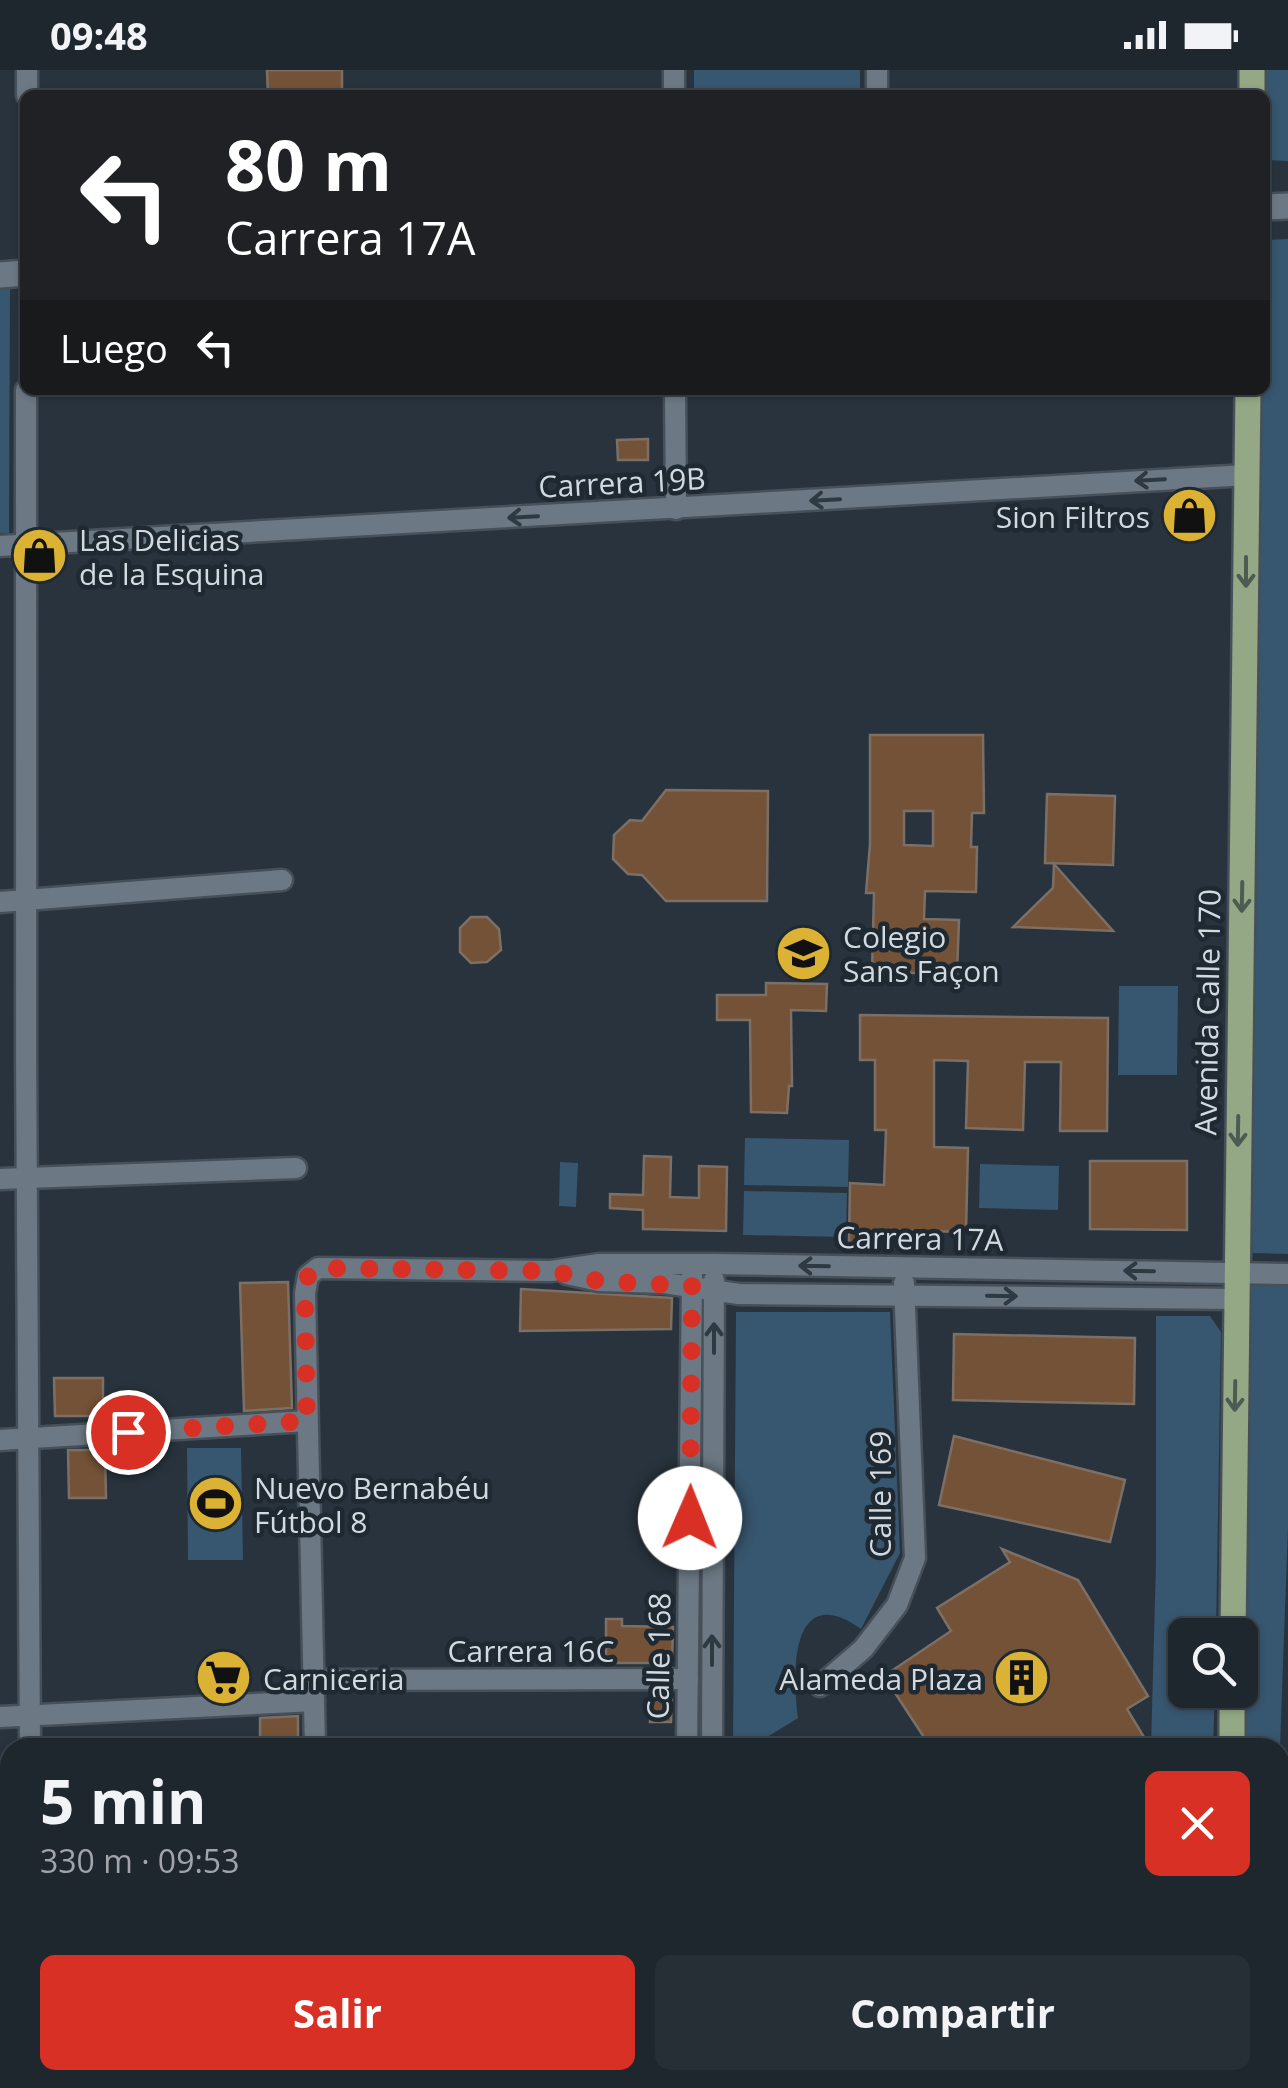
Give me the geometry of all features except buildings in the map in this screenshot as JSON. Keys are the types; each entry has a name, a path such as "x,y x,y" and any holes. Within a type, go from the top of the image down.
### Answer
{"main road":[{"name":"Avenida Calle 170","path":"1233,1618 1248,395"},
{"path":"1232,1708 1232,1738"}],"street":[{"path":"26,395 25,1178 30,1738"},
{"path":"675,395 676,508"},
{"name":"Carrera 19B","path":"0,546 1247,475"},
{"path":"0,902 282,880"},
{"path":"0,1179 296,1168"},
{"name":"Carrera 17A","path":"307,1421 305,1293 308,1276 318,1268 551,1271 599,1264 704,1264 904,1268 1236,1286"},
{"name":"Calle 168","path":"687,1738 692,1286 704,1264"},
{"name":"Calle 168","path":"704,1264 714,1290 712,1738"},
{"name":"Calle 169","path":"820,1686 864,1649 898,1604 914,1558 904,1268"},
{"name":"Carrera 17A","path":"551,1271 599,1281 692,1286 740,1294 904,1295 1236,1286 1288,1274"},
{"path":"0,1440 307,1421 314,1738"},
{"name":"Carrera 16C","path":"0,1717 314,1690 688,1680"}],"shaded area":[{"path":"694,70 860,70 860,90 694,90"},
{"path":"1261,70 1288,70 1288,161 1270,160 1270,90 1261,90"},
{"path":"1288,239 1288,1254 1250,1253 1257,395 1270,395 1270,240"},
{"path":"0,287 10,287 9,533 0,533"},
{"path":"1119,986 1178,986 1177,1075 1118,1075"},
{"path":"745,1138 849,1140 848,1187 744,1185"},
{"path":"560,1162 578,1163 576,1207 559,1206"},
{"path":"980,1164 1059,1166 1058,1210 979,1208"},
{"path":"744,1191 847,1193 846,1237 743,1235"},
{"path":"1251,1284 1288,1284 1288,1527 1280,1738 1240,1738 1241,1708 1258,1708 1258,1618 1242,1618 1246,1288"},
{"path":"736,1312 890,1312 900,1553 861,1629 838,1617 820,1616 808,1624 797,1657 798,1718 766,1738 733,1738"},
{"path":"1156,1316 1210,1316 1221,1332 1216,1618 1168,1618 1168,1708 1214,1708 1213,1738 1151,1738"},
{"name":"Nuevo Bernabéu Fútbol 8","path":"187,1448 241,1448 243,1560 188,1560"}],"place":[{"name":"Sion Filtros","path":"1189,516"},
{"name":"Las Delicias de la Esquina","path":"40,556"},
{"name":"Colegio Sans Façon","path":"804,953"},
{"name":"Nuevo Bernabéu Fútbol 8","path":"215,1504"},
{"name":"Carniceria","path":"224,1678"},
{"name":"Alameda Plaza","path":"1022,1678"}],"route":[{"path":"128,1432 307,1421 305,1293 308,1276 318,1268 551,1271 599,1281 692,1286 690,1518"}]}
